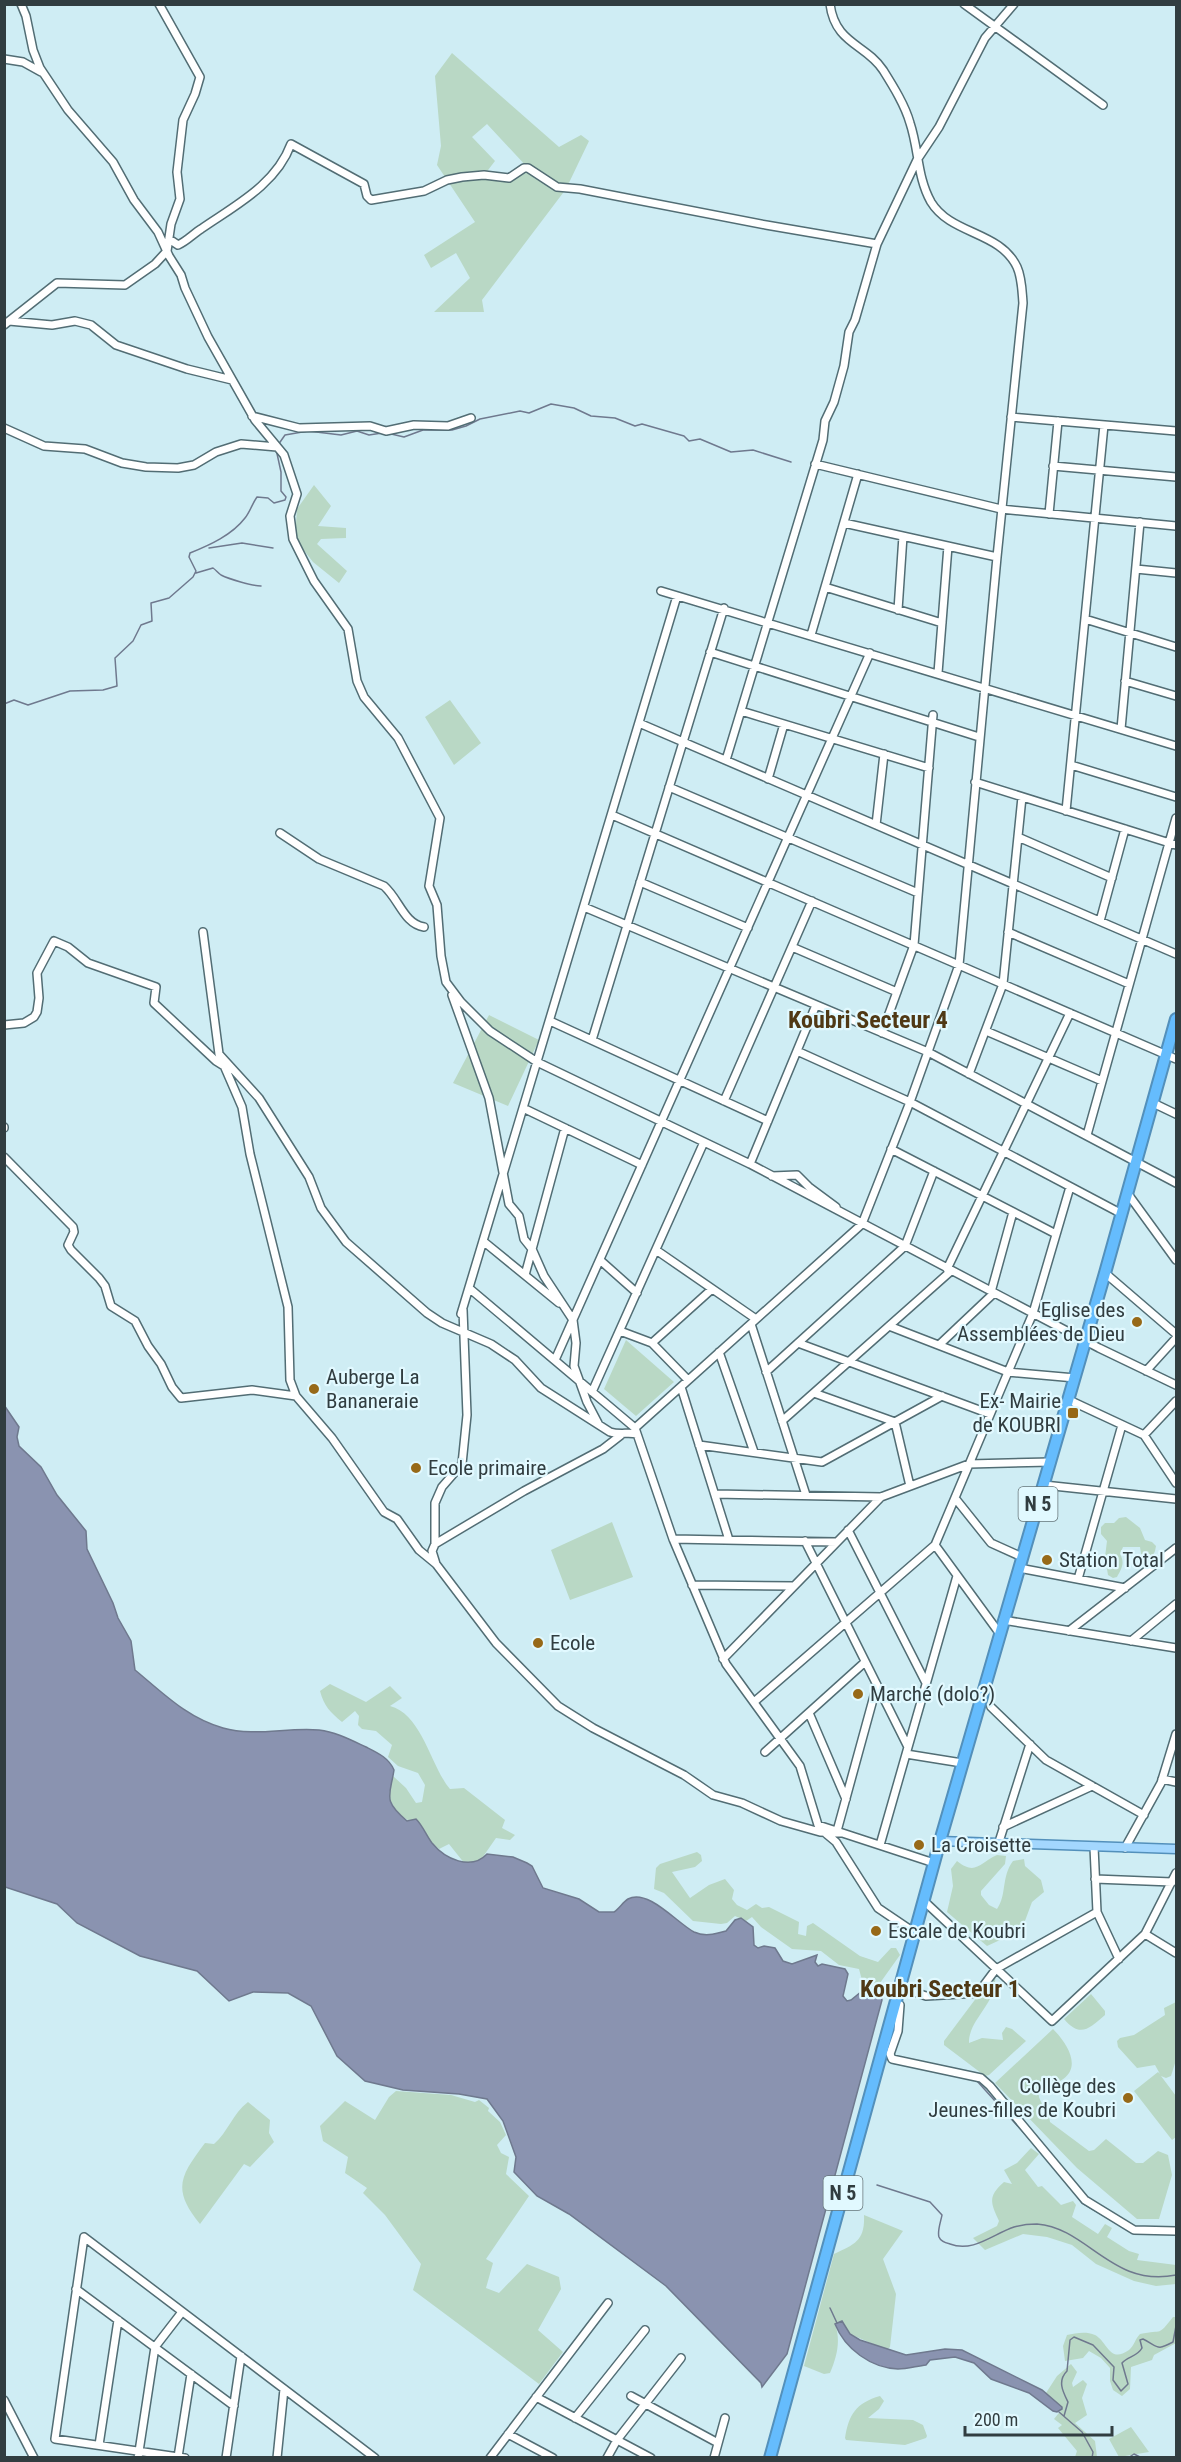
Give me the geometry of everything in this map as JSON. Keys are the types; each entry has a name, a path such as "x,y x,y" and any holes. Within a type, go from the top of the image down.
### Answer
{"highway":[{"name":"N 5","path":"770,2457 902,1988 962,1763 1106,1274 1153,1103 1172,1057 1176,1019"}],"main road":[{"path":"940,1841 998,1845 1176,1849"}],"street":[{"path":"21,4 26,16 33,50 44,74 68,110 113,162 134,200 158,232 181,275 208,337 252,416 268,439 284,455 297,494 290,516 293,539 314,581 348,629 357,681 364,697 398,738 440,818 435,855 428,879 437,905 441,956 446,982 489,1098 509,1204 519,1216 524,1239 532,1249 544,1276 574,1318 576,1343 574,1366 599,1425"},
{"path":"7,323 57,283 124,285 155,264 167,251 171,224 180,198 177,172 183,120 200,77 159,4"},
{"path":"435,1544 524,1491 603,1449 621,1435 636,1431 688,1380 862,1224 910,1102 959,965 1001,509 1023,303 1020,275 1016,264 994,242 961,228 932,203 918,171 910,120 880,65 849,41 836,25 830,4"},
{"path":"964,4 1103,105"},
{"path":"726,760 823,440 825,421 834,402 844,366 849,332 855,320 877,244 917,160 939,127 985,38 996,28 1014,4"},
{"path":"4,58 23,62 44,74"},
{"path":"169,239 178,245 234,208 274,173 287,157 291,144 364,184 367,196 371,200 424,191 447,180 462,177 484,175 509,178 528,168 557,187 566,189 580,189 877,244"},
{"path":"7,323 52,325 75,321 91,325 116,345 187,369 232,380"},
{"path":"252,416 299,428 370,426 386,431 414,425 448,426 471,418"},
{"path":"1011,417 1176,431"},
{"path":"1049,514 1058,421"},
{"path":"1066,811 1104,425"},
{"path":"4,428 44,446 85,449 122,463 146,467 178,468 194,465 216,452 241,444 277,447"},
{"path":"815,464 1001,509 1176,526"},
{"path":"1053,466 1176,477"},
{"path":"811,635 858,474"},
{"path":"844,522 997,557"},
{"path":"1121,729 1140,522"},
{"path":"898,610 903,536"},
{"path":"938,673 948,546"},
{"path":"1136,569 1176,573"},
{"path":"825,587 942,624"},
{"path":"660,591 724,608 1176,746"},
{"path":"436,1564 432,1551 435,1544 435,1503 442,1487 462,1464 467,1414 464,1380 465,1333 462,1311 677,596"},
{"path":"592,1040 724,608"},
{"path":"1085,619 1176,647"},
{"path":"710,652 933,719 979,737"},
{"path":"555,1360 870,652"},
{"path":"1125,681 1176,696"},
{"path":"741,711 929,768"},
{"path":"882,1033 914,945 933,719"},
{"path":"639,723 1176,954"},
{"path":"768,779 784,724"},
{"path":"876,825 884,754"},
{"path":"1071,765 1176,797"},
{"path":"975,783 1173,844"},
{"path":"669,787 918,893"},
{"path":"969,1074 1003,984 1022,797"},
{"path":"612,815 1172,1057"},
{"path":"1087,1135 1142,939 1173,844 1176,818"},
{"path":"1100,921 1125,829"},
{"path":"280,833 319,859 384,886 411,922 424,927"},
{"path":"1018,837 1112,878"},
{"path":"640,882 748,928"},
{"path":"724,1101 812,901"},
{"path":"584,907 928,1052 1176,1183"},
{"path":"203,932 219,1054 242,1107 250,1154 288,1307 290,1380 296,1396 332,1438 384,1512 397,1519 419,1550 436,1564 496,1643 558,1706 593,1728 684,1774 713,1795 742,1803 781,1821 839,1832 934,1863"},
{"path":"1008,932 1129,984"},
{"path":"4,1026 24,1023 34,1017 37,1012 39,998 37,974 54,941 68,947 88,963 156,987 154,1003 216,1061 237,1075"},
{"path":"792,947 897,992"},
{"path":"446,982 478,1022 537,1062 750,1164 1033,1314 1176,1385"},
{"path":"750,1164 816,1005"},
{"path":"782,1420 949,1270 1070,1013"},
{"path":"550,1021 768,1121"},
{"path":"986,1031 1102,1082"},
{"path":"797,1051 910,1102 1122,1214"},
{"path":"219,1054 259,1098 309,1177 321,1208 346,1242 427,1313 442,1323 492,1344 515,1360 541,1388 610,1432 621,1435"},
{"path":"1153,1103 1176,1114"},
{"path":"523,1108 642,1165"},
{"path":"525,1275 565,1128"},
{"path":"592,1392 704,1142"},
{"path":"891,1149 1056,1234"},
{"path":"4,1157 73,1227 74,1232 68,1245 70,1250 105,1286 111,1306 135,1321 148,1347 181,1398 252,1390 296,1396"},
{"path":"766,1372 905,1246 934,1171"},
{"path":"772,1176 797,1175 809,1188 829,1200 845,1215"},
{"path":"754,1702 934,1545 1033,1314 1070,1187"},
{"path":"1128,1194 1176,1260"},
{"path":"939,1345 993,1293 1013,1212"},
{"path":"483,1241 566,1309"},
{"path":"656,1250 712,1289 753,1322 766,1372 806,1496"},
{"path":"600,1260 637,1293"},
{"path":"1106,1274 1176,1336 1146,1371"},
{"path":"469,1288 636,1431 673,1539 723,1659 800,1766 818,1825 836,1842 878,1908 915,1933"},
{"path":"652,1343 712,1289"},
{"path":"889,1326 1008,1372 1075,1378"},
{"path":"620,1331 652,1343 688,1380"},
{"path":"798,1343 990,1414"},
{"path":"719,1352 754,1452"},
{"path":"681,1387 729,1540"},
{"path":"813,1393 895,1422"},
{"path":"699,1445 822,1462 942,1396"},
{"path":"1069,1400 1144,1435 1176,1483"},
{"path":"1144,1435 1176,1401"},
{"path":"895,1422 910,1486"},
{"path":"1078,1579 1122,1425"},
{"path":"715,1494 881,1497 969,1464 1051,1462"},
{"path":"1044,1485 1176,1499"},
{"path":"723,1659 881,1497"},
{"path":"955,1498 992,1543 1021,1562 1078,1579 1125,1588"},
{"path":"848,1530 926,1683"},
{"path":"673,1539 837,1542"},
{"path":"805,1541 877,1685 907,1751"},
{"path":"934,1545 1000,1634"},
{"path":"1069,1631 1176,1548"},
{"path":"880,1845 957,1576"},
{"path":"692,1585 794,1586"},
{"path":"1131,1641 1176,1604"},
{"path":"1004,1620 1176,1648"},
{"path":"765,1752 865,1662"},
{"path":"839,1832 877,1685"},
{"path":"992,1707 1046,1760 1144,1815"},
{"path":"809,1713 846,1799"},
{"path":"1125,1848 1162,1779 1176,1736"},
{"path":"998,1845 1030,1744"},
{"path":"907,1751 962,1763"},
{"path":"1162,1779 1176,1782"},
{"path":"1003,1827 1092,1786"},
{"path":"1094,1847 1097,1912 1119,1959"},
{"path":"924,1901 1052,2021 1145,1934 1176,1874"},
{"path":"1095,1879 1172,1882"},
{"path":"1097,1912 996,1969 978,1993 926,1996 902,1988 898,2009 898,2031 890,2054 892,2059 981,2078 1085,2200 1134,2230 1176,2231"},
{"path":"1145,1934 1176,1953"},
{"path":"191,2374 182,2457 138,2454 99,2445 55,2439 84,2237 375,2457"},
{"path":"76,2289 234,2406"},
{"path":"490,2457 608,2303"},
{"path":"138,2454 155,2348 182,2312"},
{"path":"99,2445 118,2320"},
{"path":"575,2418 645,2330"},
{"path":"226,2457 242,2356"},
{"path":"607,2457 616,2440 681,2358"},
{"path":"277,2457 284,2389"},
{"path":"631,2396 718,2443"},
{"path":"536,2397 651,2457"},
{"path":"4,2400 34,2457"},
{"path":"714,2457 725,2418"},
{"path":"508,2434 540,2455 553,2457"}],"green space":[{"path":"452,53 559,147 581,135 589,141 566,189 482,300 484,312 434,312 470,278 456,253 431,268 424,255 475,222 437,165 441,146 435,76","holes":["487,124 528,168 505,179 485,174 495,161 472,137"]},
{"path":"314,485 331,506 318,526 346,528 346,538 321,539 317,544 347,571 339,583 313,562 295,539 297,509"},
{"path":"450,700 481,743 454,765 425,717"},
{"path":"489,1015 539,1040 508,1106 453,1083"},
{"path":"626,1340 674,1382 636,1416 604,1389"},
{"path":"1126,1517 1140,1528 1145,1540 1156,1546 1155,1551 1148,1567 1143,1566 1140,1547 1123,1547 1120,1554 1123,1563 1117,1577 1113,1578 1108,1575 1105,1557 1107,1541 1101,1534 1101,1527 1105,1523 1114,1523 1119,1518"},
{"path":"612,1522 633,1577 570,1600 551,1550"},
{"path":"330,1684 366,1702 390,1686 402,1698 390,1706 401,1711 418,1730 450,1789 464,1788 505,1820 502,1828 515,1835 510,1840 496,1838 480,1861 465,1864 449,1844 439,1849 431,1842 422,1826 405,1818 397,1811 388,1794 393,1776 406,1788 416,1803 422,1802 425,1785 418,1773 398,1766 388,1757 392,1745 376,1731 362,1729 358,1725 359,1716 355,1711 342,1722 334,1715 326,1705 320,1691"},
{"path":"697,1852 701,1855 702,1861 695,1867 672,1872 690,1898 709,1885 725,1879 734,1890 732,1899 737,1905 747,1910 756,1904 762,1908 769,1907 799,1922 798,1934 806,1936 807,1926 813,1923 860,1956 878,1962 891,1948 896,1948 900,1955 880,1983 875,1986 863,1984 859,1969 839,1965 821,1951 792,1949 761,1927 752,1917 746,1921 735,1916 727,1923 721,1924 693,1921 664,1893 654,1889 656,1868 660,1864"},
{"path":"997,1855 1006,1856 1005,1864 981,1891 981,1895 989,1905 997,1909 1000,1904 1007,1873 1013,1861 1024,1859 1025,1866 1041,1880 1044,1892 1032,1902 1019,1937 1011,1935 987,1946 947,1912 953,1886 951,1869 957,1861 973,1868"},
{"path":"992,1977 995,1977 995,1986 992,1995 973,2026 969,2043 982,2038 1003,2040 1002,2033 1006,2027 1012,2029 1026,2041 989,2075 985,2076 944,2045 944,2041"},
{"path":"1091,1994 1105,2011 1105,2015 1089,2027 1080,2030 1064,2019"},
{"path":"1176,2002 1176,2060 1171,2076 1166,2078 1161,2076 1176,2096 1176,2137 1172,2140 1134,2091 1158,2072 1160,2074 1155,2065 1137,2068 1118,2047 1117,2041 1120,2038 1134,2035 1165,2015 1164,2008"},
{"path":"1053,2029 1063,2041 1072,2062 1067,2076 1043,2087 1039,2092 1039,2098 1050,2122 1089,2151 1094,2150 1106,2139 1136,2163 1143,2163 1158,2151 1168,2155 1172,2175 1159,2219 1137,2219 1077,2168 995,2083"},
{"path":"396,2091 451,2095 475,2102 479,2100 500,2122 506,2135 497,2145 501,2153 509,2157 506,2174 529,2196 486,2259 493,2263 486,2288 499,2293 527,2264 559,2277 561,2289 538,2330 563,2352 539,2384 413,2290 421,2264 385,2215 363,2193 367,2188 345,2173 348,2157 323,2141 320,2126 345,2101 375,2120 389,2097"},
{"path":"248,2102 270,2120 269,2133 274,2142 250,2167 244,2164 200,2224 185,2201 183,2182 185,2173 205,2143 214,2144"},
{"path":"1031,2148 1039,2154 1025,2170 1038,2187 1042,2186 1061,2205 1073,2201 1076,2205 1072,2217 1098,2234 1105,2224 1112,2228 1107,2237 1129,2251 1139,2254 1137,2260 1176,2265 1176,2284 1156,2286 1134,2281 1096,2264 1072,2245 1047,2237 1023,2234 985,2250 973,2238 997,2226 999,2221 993,2205 993,2196 1004,2182 1012,2184 1004,2170 1017,2163"},
{"path":"864,2215 903,2231 883,2259 896,2294 890,2347 887,2350 850,2334 842,2321 835,2324 838,2342 835,2361 830,2373 824,2374 804,2366 834,2254 858,2240 863,2230"},
{"path":"1173,2317 1176,2317 1176,2343 1154,2355 1152,2360 1131,2367 1130,2389 1122,2396 1113,2390 1110,2368 1101,2358 1089,2351 1083,2358 1065,2361 1063,2346 1067,2335 1081,2333 1095,2335 1117,2355 1129,2350 1140,2334 1160,2331"},
{"path":"1071,2364 1077,2372 1072,2383 1073,2387 1083,2380 1087,2384 1082,2398 1087,2415 1075,2423 1095,2441 1097,2457 1075,2457 1077,2451 1058,2428 1062,2425 1054,2419 1062,2409 1046,2393 1057,2376"},
{"path":"880,2396 884,2401 879,2409 868,2418 913,2420 923,2425 926,2438 905,2445 846,2440 849,2422 855,2411 865,2402"},
{"path":"1131,2427 1149,2452 1119,2457 1109,2439"}],"water":[{"path":"4,1405 19,1427 17,1437 19,1446 41,1467 57,1495 86,1531 87,1549 118,1618 131,1641 135,1670 187,1711 210,1724 235,1731 319,1730 343,1737 375,1751 386,1759 394,1770 390,1797 394,1808 407,1821 416,1819 437,1849 458,1861 473,1862 487,1854 513,1857 532,1866 543,1888 579,1899 599,1912 614,1912 628,1899 644,1898 662,1908 687,1928 702,1934 726,1931 735,1920 741,1918 753,1927 754,1945 758,1948 764,1946 775,1948 783,1961 792,1964 817,1955 815,1962 818,1966 822,1964 845,1969 848,1974 843,1996 847,2001 862,1991 870,1994 876,1991 880,1993 882,2000 787,2354 762,2387 761,2383 666,2286 569,2214 537,2196 514,2172 516,2157 503,2121 487,2099 459,2094 403,2090 365,2081 337,2056 311,2006 288,1993 253,1992 229,2001 197,1971 140,1956 77,1923 57,1904 5,1887"},
{"path":"842,2321 850,2334 860,2340 906,2355 945,2349 962,2350 1042,2390 1062,2409 1057,2412 1053,2411 1029,2393 991,2379 974,2363 955,2357 930,2360 926,2365 905,2369 878,2365 860,2356 845,2341 835,2324"}],"waterway":[{"path":"387,433 404,437 423,430 452,430 480,419 520,411 529,413 551,404 574,408 591,416 615,418 635,426 642,424 684,436 689,441 700,439 731,452 753,450 791,462"},
{"path":"278,445 285,435 308,431 341,435 357,431 369,435 382,433"},
{"path":"4,704 14,700 28,705 70,691 103,690 117,686 115,658 133,641 141,625 152,621 151,603 169,598 193,577 196,571 189,557 190,553 234,530 247,516 257,497 268,498 274,503 285,500 286,497 281,491 281,472 276,449"},
{"path":"209,548 242,543 273,548"},
{"path":"196,573 213,568 221,575 246,584 261,586"},
{"path":"892,2063 903,2065"},
{"path":"977,2081 1032,2142"},
{"path":"877,2185 930,2202 942,2215 939,2237 947,2243 967,2246 983,2242 1014,2227 1037,2224 1071,2235 1117,2266 1134,2273 1154,2277 1176,2275"},
{"path":"1072,2189 1082,2203 1128,2230"},
{"path":"830,2308 837,2323"},
{"path":"1064,2416 1068,2402 1063,2390 1062,2379 1067,2371 1070,2340 1074,2337 1093,2345 1114,2367 1113,2380 1121,2391 1128,2384 1122,2363 1140,2351 1142,2348 1140,2340 1143,2339 1158,2347 1163,2346 1173,2342 1176,2326"},
{"path":"1059,2412 1082,2432 1093,2452 1092,2458"},
{"path":"1128,2458 1134,2454 1142,2458"}],"place":[{"name":"Eglise des Assemblées de Dieu","path":"1137,1322"},
{"name":"Auberge La Bananeraie","path":"314,1389"},
{"name":"Ex- Mairie de KOUBRI","path":"1073,1413"},
{"name":"Ecole primaire","path":"416,1468"},
{"name":"Station Total","path":"1047,1560"},
{"name":"Ecole","path":"538,1643"},
{"name":"Marché (dolo?)","path":"858,1694"},
{"name":"La Croisette","path":"919,1845"},
{"name":"Escale de Koubri","path":"876,1931"},
{"name":"Collège des Jeunes-filles de Koubri","path":"1128,2098"}],"district":[{"name":"Koubri Secteur 4","path":"868,1020"},
{"name":"Koubri Secteur 1","path":"940,1989"}]}
